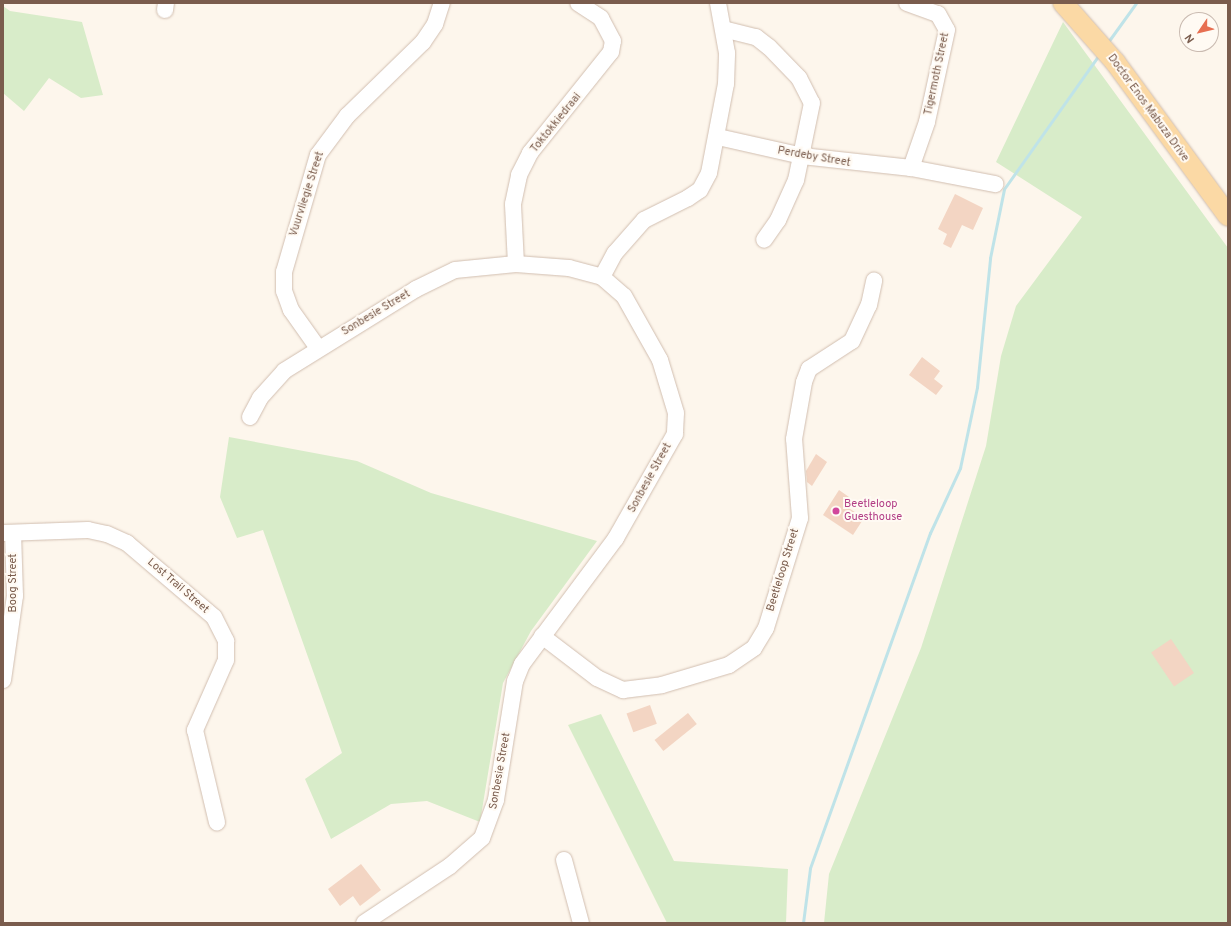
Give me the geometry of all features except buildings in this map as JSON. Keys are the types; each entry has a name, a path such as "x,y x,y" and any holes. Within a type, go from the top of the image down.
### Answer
{"main road":[{"name":"Doctor Enos Mabuza Drive","path":"1063,3 1085,25 1115,62 1228,216"}],"street":[{"name":"Vuurvliegie Street","path":"318,348 291,310 284,291 284,272 318,155 347,116 423,42 435,24 442,3"},
{"name":"Toktokkiedraai","path":"516,264 513,204 519,175 530,154 610,52 612,41 601,18 578,3"},
{"path":"602,277 616,253 644,220 700,190 710,173 718,137 726,84 724,29 718,3"},
{"name":"Tigermoth Street","path":"907,3 938,14 947,30 927,122 912,168"},
{"path":"724,29 756,37 769,47 808,91 812,109 802,156 785,206 764,240"},
{"name":"Perdeby Street","path":"718,137 802,156 912,168 995,184"},
{"name":"Sonbesie Street","path":"250,417 272,382 318,348 440,276 472,267 516,264 569,268 602,277 624,296 660,360 676,413 675,434 616,538 542,636 515,681 496,800 482,838 450,866 373,921"},
{"name":"Beetleloop Street","path":"542,636 597,678 623,690 655,687 729,665 754,648 766,628 800,518 794,439 804,382 809,369 852,341 869,305 874,281"},
{"name":"Lost Trail Street","path":"8,533 88,530 107,534 127,543 214,618 226,641 226,660 222,676 200,713 195,730 217,822"},
{"name":"Boog Street","path":"3,680 15,596 8,533"},
{"path":"564,860 581,923"}],"green space":[{"path":"3,6 10,11 82,22 103,95 81,98 49,78 24,111 3,93"},
{"path":"1063,22 1228,248 1228,923 824,923 829,874 921,648 986,446 1001,356 1016,306 1082,217 996,162"},
{"path":"229,437 357,461 431,493 597,541 531,631 503,683 480,822 427,801 391,804 331,839 305,779 342,753 263,530 237,538 220,497"},
{"path":"601,714 674,861 788,869 786,923 667,923 568,725"}],"waterway":[{"path":"1108,42 1136,3"},
{"path":"803,923 810,868 930,533 960,468 977,387 990,258 1004,189 1099,55"}],"place":[{"name":"Beetleloop Guesthouse","path":"836,511"}]}
